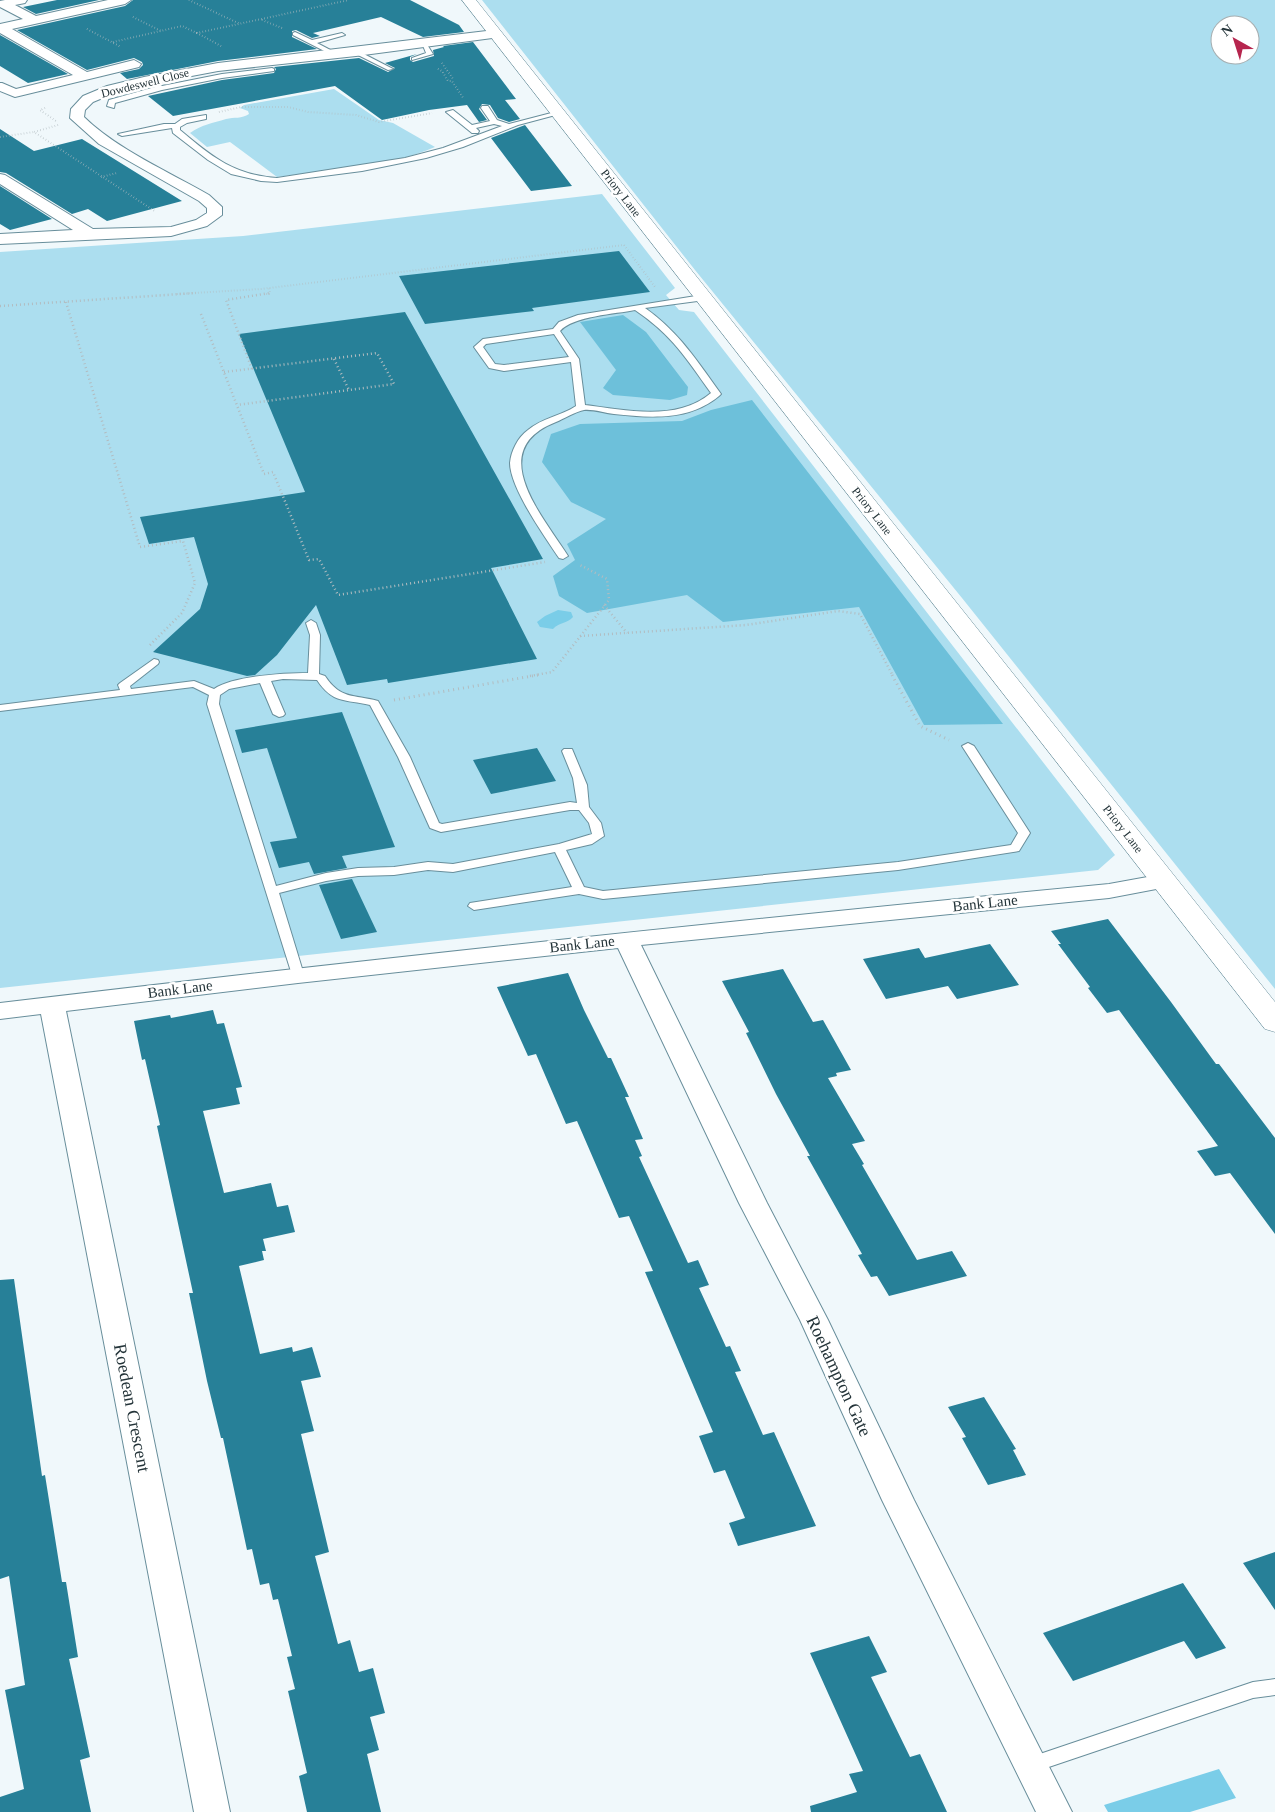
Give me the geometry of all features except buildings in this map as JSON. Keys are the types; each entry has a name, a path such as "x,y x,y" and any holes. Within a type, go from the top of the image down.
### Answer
{"street":[{"path":"21,0 4,4 34,20"},
{"path":"0,28 125,0"},
{"name":"Priory Lane","path":"469,0 702,298 1275,1022"},
{"path":"0,28 85,76"},
{"name":"Dowdeswell Close","path":"0,240 90,234 157,234 206,222 214,215 215,208 204,198 104,141 77,118 78,109 88,99 112,89 155,84 218,67 336,55 496,34"},
{"path":"2,87 15,93 134,64 128,56"},
{"path":"0,178 90,234"},
{"name":"Bank Lane","path":"0,1011 627,938 1109,891 1164,881"},
{"name":"Roehampton Gate","path":"627,938 634,957 753,1203 814,1320 898,1500 1054,1812"},
{"name":"Roedean Crescent","path":"52,1005 212,1812"}],"lane":[{"path":"295,34 336,55"},
{"path":"311,42 342,35"},
{"path":"414,59 430,54 424,44"},
{"path":"356,52 390,69"},
{"path":"110,106 112,102 122,97 155,84 272,70"},
{"path":"485,108 494,122"},
{"path":"450,112 474,129 494,122 508,126"},
{"path":"176,126 176,131 217,165 258,180 277,180 427,155 535,117 558,113"},
{"path":"122,134 164,126 176,126 185,121 203,117"},
{"path":"575,359 504,368 492,366 478,347 483,342 556,331 562,324 578,318 702,298"},
{"path":"563,556 520,484 515,464 520,445 525,436 535,428 573,413 582,407 663,414 688,411 709,402 716,394 680,343 660,323 637,307"},
{"path":"556,331 575,359 582,407"},
{"path":"311,624 315,635 313,676"},
{"path":"126,692 124,684 154,662"},
{"path":"298,975 213,704 215,694 226,686 283,676 313,676 322,678 329,692 338,697 363,699 375,704 404,757 436,826 441,828 570,806 583,807"},
{"path":"264,679 279,714"},
{"path":"0,708 194,684 215,694"},
{"path":"474,906 579,890 603,895 898,866 1015,848 1024,833 968,746"},
{"path":"272,890 326,877 358,872 394,871 428,866 454,868 588,842 598,836 595,823 583,807 584,797 580,776 568,751"},
{"path":"559,848 579,890"},
{"path":"1031,1765 1252,1690 1275,1687"}],"path":[{"path":"189,0 240,24"},
{"path":"306,10 349,0"},
{"path":"60,14 112,42 128,56"},
{"path":"262,20 295,34"},
{"path":"112,42 182,26 197,34"},
{"path":"435,68 442,70 448,81 452,82 471,110 485,108"},
{"path":"203,117 241,107 288,107 308,112 356,114 379,122 407,116 450,112"},
{"path":"0,137 34,132"},
{"path":"0,306 269,288 624,245 664,303"},
{"path":"252,369 226,300 270,294 269,288"},
{"path":"66,302 140,547 183,542 194,583 182,613 143,651 143,658 154,662"},
{"path":"201,314 264,474 273,472 309,560 319,558 338,595 548,562 563,556 607,579 610,600 579,636 552,672 375,704"},
{"path":"224,372 377,353 394,384 237,405"},
{"path":"334,358 349,390"},
{"path":"604,605 628,634"},
{"path":"579,636 628,634 780,621 842,611 855,612 860,614 920,726 949,740 968,746"}],"shaded area":[{"path":"482,0 1275,0 1275,989 962,598 695,270"},
{"path":"334,89 379,120 393,123 435,147 397,160 377,164 277,177 230,142 207,147 190,133 212,123 246,116 249,114 248,111 240,108 244,105"},
{"path":"602,194 675,288 666,295 679,310 694,312 1115,855 1098,870 0,988 0,252 243,236"},
{"path":"623,315 646,332 688,387 687,395 670,400 613,395 603,388 616,370 580,322"},
{"path":"752,400 1003,724 924,725 859,607 723,622 687,595 587,613 559,596 553,576 575,560 567,544 606,519 571,502 542,462 551,434 580,424 682,421 711,410"},
{"path":"558,610 571,612 573,617 553,629 540,627 537,622"},
{"path":"1219,1769 1236,1798 1190,1812 1108,1812 1104,1805"}]}
